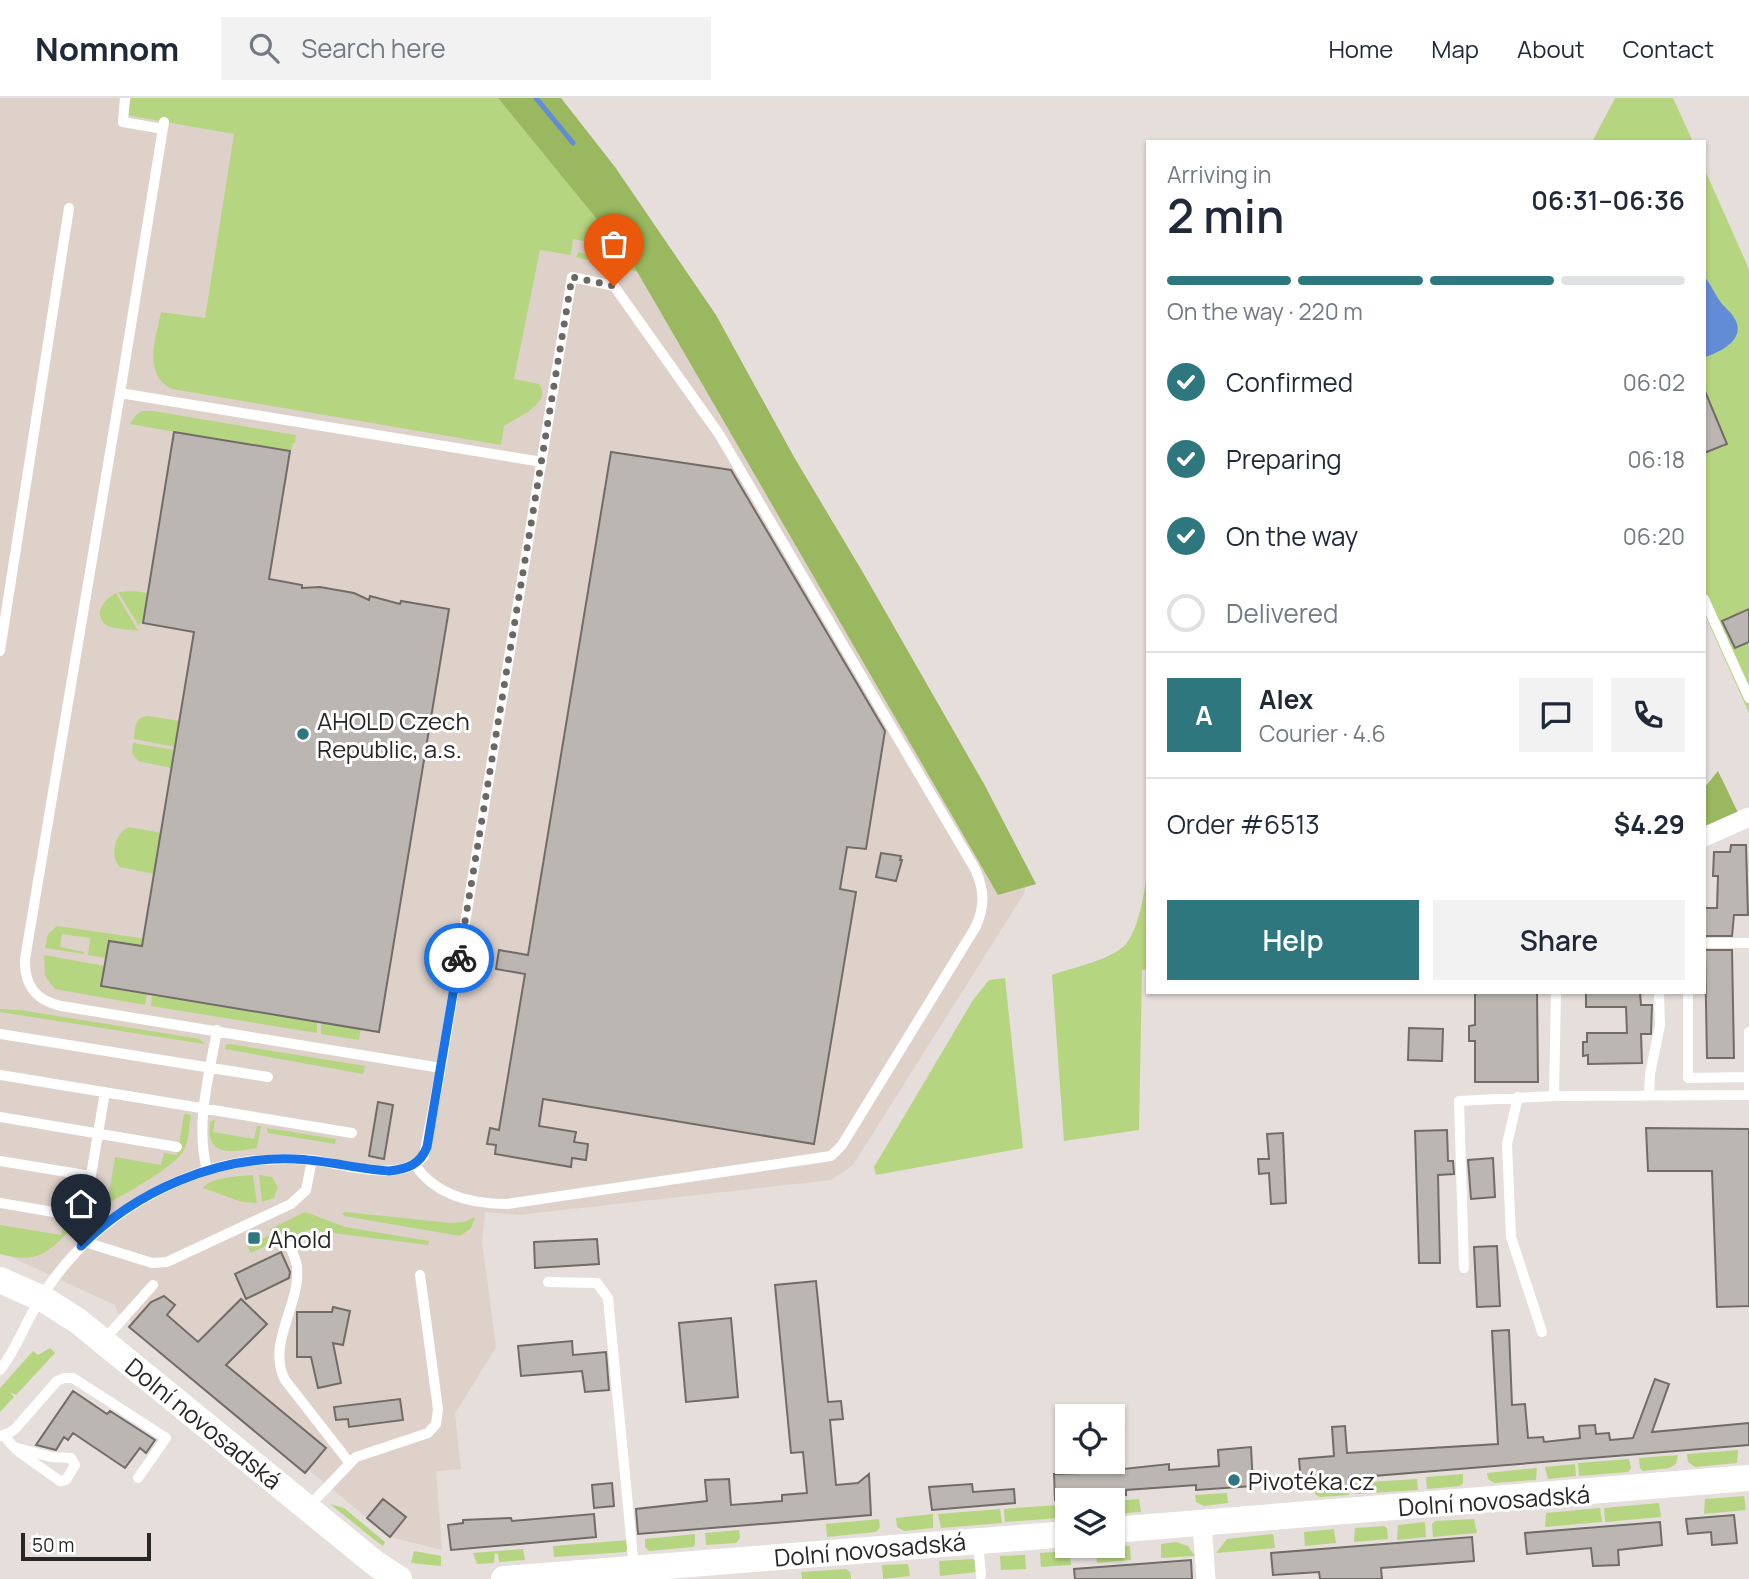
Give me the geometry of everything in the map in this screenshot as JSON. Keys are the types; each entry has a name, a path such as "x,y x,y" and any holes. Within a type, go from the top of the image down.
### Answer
{"main road":[{"name":"Dolní novosadská","path":"0,1280 41,1297 61,1309 382,1568 400,1579"},
{"name":"Dolní novosadská","path":"1125,1529 1749,1478"},
{"name":"Dolní novosadská","path":"504,1579 1055,1535"}],"street":[{"path":"1706,836 1749,817"},
{"path":"1202,1522 1206,1579"}],"lane":[{"path":"125,98 123,122 164,126 25,971 32,990 39,999 48,1003 441,1068"},
{"path":"0,651 5,595 69,208"},
{"path":"0,1370 14,1351 41,1297 62,1268 85,1241 141,1200 207,1170 258,1160 312,1160 389,1171 415,1165 424,1156 441,1068 572,277 614,286 719,434 975,869 983,890 983,906 975,928 842,1145 831,1156 507,1204 482,1203 447,1194 428,1182 415,1165"},
{"path":"120,393 542,462"},
{"path":"1706,603 1749,698"},
{"path":"1706,943 1749,943"},
{"path":"1554,1096 1556,994"},
{"path":"1649,1095 1650,1074 1660,1025 1660,994"},
{"path":"1688,994 1688,1078 1748,1077"},
{"path":"207,1170 201,1145 203,1108 217,1030"},
{"path":"1464,1268 1459,1101 1554,1096 1749,1095 1749,1032"},
{"path":"0,1034 268,1077"},
{"path":"0,1075 352,1133"},
{"path":"0,1203 76,1215 85,1209 104,1092"},
{"path":"1518,1097 1507,1144 1511,1237 1542,1332"},
{"path":"0,1117 177,1147"},
{"path":"85,1241 152,1263 167,1262 292,1204 306,1190 312,1160"},
{"path":"0,1161 91,1176"},
{"path":"290,1246 297,1264 297,1279 281,1345 280,1369 285,1380 349,1462"},
{"path":"308,1507 349,1462 364,1453 428,1433 436,1424 438,1409 420,1276"},
{"path":"548,1282 597,1283 608,1298 634,1568"},
{"path":"103,1341 153,1285"},
{"path":"14,1447 51,1457 71,1458 75,1465 66,1480 60,1481 14,1447 2,1435 15,1429 57,1381 73,1378 166,1438 138,1478"},
{"path":"978,1541 981,1576"}],"shaded area":[{"path":"0,98 511,98 647,261 1025,883 1025,892 853,1165 831,1180 518,1215 485,1212 482,1242 496,1347 455,1414 461,1469 436,1471 442,1550 390,1537 309,1470 305,1473 129,1327 133,1322 118,1313 115,1305 0,1252"}],"green space":[{"path":"131,98 498,98 638,272 576,257 578,252 586,254 588,242 573,239 571,255 540,250 514,379 539,384 541,397 532,409 504,426 501,445 172,389 157,374 154,365 154,344 161,312 205,318 234,134 126,115"},
{"path":"498,98 561,98 615,167 716,315 794,457 984,784 1036,884 998,895 631,261"},
{"path":"1615,98 1673,98 1692,140 1593,140"},
{"path":"1706,172 1749,269 1749,713 1706,617"},
{"path":"142,411 296,435 295,443 291,452 130,424"},
{"path":"118,592 148,593 143,623 139,626"},
{"path":"116,593 138,631 112,627 101,620 102,606"},
{"path":"149,716 179,721 175,747 134,739 138,720"},
{"path":"133,743 175,750 171,768 138,761 132,753"},
{"path":"1718,771 1742,821 1706,837 1706,786"},
{"path":"129,827 161,833 154,874 120,867 117,862 114,851 117,839"},
{"path":"1146,876 1146,969 1142,970 1139,1130 1064,1141 1052,975 1098,960 1123,947 1134,930"},
{"path":"57,926 154,940 152,948 109,941 106,958 88,955 90,938 62,934 60,947 84,954 45,948 48,934"},
{"path":"44,955 105,966 101,986 147,994 145,1005 55,989 45,976"},
{"path":"1005,978 1023,1148 876,1175 874,1167 973,1000 989,980"},
{"path":"152,995 317,1022 317,1033 151,1006"},
{"path":"0,1009 200,1039 204,1044 0,1012"},
{"path":"321,1023 361,1029 359,1040 321,1034"},
{"path":"226,1045 365,1066 363,1074 225,1049"},
{"path":"184,1114 191,1115 185,1148 180,1156 157,1174 91,1214 94,1197 108,1200 115,1157 161,1165 164,1153 177,1155"},
{"path":"215,1119 213,1132 254,1139 257,1126 261,1126 257,1148 230,1151 216,1147 210,1134 210,1122"},
{"path":"267,1128 336,1139 335,1144 268,1133"},
{"path":"253,1175 257,1203 242,1202 203,1188 219,1179"},
{"path":"259,1175 272,1177 278,1187 274,1198 262,1202"},
{"path":"305,1212 345,1227 429,1241 428,1245 309,1230 251,1253 247,1246 272,1234 270,1229"},
{"path":"342,1213 451,1223 464,1222 475,1217 471,1228 460,1236 344,1216"},
{"path":"64,1222 78,1224 44,1253 26,1258 0,1254 0,1225 61,1235"},
{"path":"50,1348 55,1353 16,1395 10,1392 14,1397 0,1412 0,1388 33,1351 38,1355"},
{"path":"1738,1450 1737,1463 1695,1467 1688,1462 1687,1454"},
{"path":"1678,1455 1676,1464 1669,1468 1643,1471 1640,1468 1639,1458"},
{"path":"1629,1459 1631,1468 1628,1472 1579,1476 1578,1463"},
{"path":"1575,1464 1576,1476 1548,1479 1545,1467"},
{"path":"1537,1468 1536,1480 1494,1483 1488,1479 1487,1473"},
{"path":"1463,1474 1463,1483 1460,1486 1427,1489 1426,1477"},
{"path":"1417,1479 1418,1490 1355,1494 1354,1483"},
{"path":"1348,1484 1349,1495 1320,1497 1315,1494 1315,1486"},
{"path":"1227,1493 1228,1503 1204,1506 1196,1502 1195,1495"},
{"path":"1744,1496 1746,1510 1704,1514 1705,1499"},
{"path":"1139,1499 1141,1512 1125,1513 1125,1500"},
{"path":"1659,1503 1661,1517 1605,1522 1604,1508"},
{"path":"330,1504 344,1508 385,1542 383,1546 376,1541"},
{"path":"1055,1505 1055,1518 1005,1522 1004,1509"},
{"path":"1600,1508 1602,1522 1545,1527 1546,1513"},
{"path":"1000,1509 1002,1523 941,1528 938,1514"},
{"path":"933,1514 933,1528 904,1531 897,1527 896,1518"},
{"path":"879,1519 880,1527 876,1532 827,1537 826,1524"},
{"path":"1474,1519 1477,1533 1433,1537 1432,1524 1435,1521"},
{"path":"1425,1522 1426,1537 1397,1540 1398,1525"},
{"path":"1355,1528 1387,1528 1388,1539 1354,1542"},
{"path":"1334,1529 1336,1543 1305,1546 1304,1532"},
{"path":"739,1530 740,1538 736,1543 706,1545 705,1533"},
{"path":"695,1534 693,1547 649,1551 645,1547 645,1539"},
{"path":"1273,1534 1275,1548 1216,1553 1227,1539"},
{"path":"629,1540 626,1552 554,1557 553,1546"},
{"path":"1176,1542 1188,1546 1195,1556 1161,1558 1161,1544"},
{"path":"1125,1546 1130,1546 1131,1560 1097,1563 1097,1558 1125,1558"},
{"path":"523,1549 525,1560 499,1562 498,1554 495,1553 494,1563 477,1564 473,1553"},
{"path":"414,1551 441,1556 441,1566 411,1563"},
{"path":"1055,1552 1055,1558 1070,1558 1071,1565 1041,1567 1040,1553"},
{"path":"1025,1555 1026,1569 1001,1570 1000,1556"},
{"path":"973,1559 977,1572 940,1576 939,1561"},
{"path":"908,1564 910,1576 883,1579 882,1565"},
{"path":"846,1569 850,1572 851,1579 802,1579 801,1572"}],"water":[{"path":"1706,279 1737,324 1738,331 1731,343 1706,357"}],"building":[{"path":"1706,394 1727,444 1706,452"},
{"name":"AHOLD Czech Republic, a.s.","path":"174,432 290,451 269,579 302,585 302,588 320,587 354,593 369,600 370,596 400,604 401,601 449,609 379,1032 101,986 109,941 142,946 194,632 143,623"},
{"path":"611,452 731,470 885,731 866,849 847,847 840,889 856,892 814,1144 543,1099 539,1126 576,1132 574,1142 588,1144 586,1160 572,1158 571,1167 495,1154 496,1145 487,1144 490,1128 499,1130 525,974 496,969 499,950 528,955"},
{"path":"1749,609 1749,642 1735,648 1722,621"},
{"path":"1731,845 1746,845 1748,915 1734,915 1732,936 1706,936 1706,908 1717,908 1718,876 1713,876 1714,852 1730,852"},
{"path":"881,853 901,856 896,881 876,877"},
{"path":"1706,950 1732,950 1734,1058 1707,1058"},
{"path":"1475,994 1537,994 1538,1082 1475,1082 1475,1041 1469,1041 1469,1026 1475,1025"},
{"path":"1586,994 1640,994 1641,1005 1652,1005 1651,1034 1641,1034 1642,1063 1588,1064 1588,1055 1583,1056 1583,1042 1587,1042 1587,1033 1627,1033 1626,1007 1586,1007"},
{"path":"1409,1028 1443,1029 1442,1061 1408,1060"},
{"path":"378,1102 393,1105 384,1159 369,1156"},
{"path":"1646,1128 1749,1129 1749,1306 1717,1307 1712,1171 1648,1171"},
{"path":"1447,1130 1448,1161 1453,1161 1454,1174 1438,1175 1440,1263 1419,1263 1415,1131"},
{"path":"1283,1133 1286,1203 1271,1204 1269,1173 1259,1174 1258,1159 1269,1159 1267,1134"},
{"path":"1493,1158 1495,1197 1471,1199 1468,1160"},
{"path":"597,1239 599,1264 535,1268 534,1242"},
{"path":"1497,1246 1500,1306 1477,1307 1474,1247"},
{"path":"281,1252 290,1272 289,1278 246,1299 235,1274"},
{"path":"816,1281 828,1402 841,1401 843,1419 830,1420 836,1485 858,1483 869,1474 871,1515 638,1534 636,1509 707,1501 705,1480 729,1479 731,1505 782,1501 782,1495 807,1493 803,1452 791,1453 775,1285"},
{"path":"164,1296 175,1305 167,1315 198,1342 241,1299 267,1324 226,1365 326,1448 305,1473 129,1327 151,1302"},
{"path":"333,1307 350,1311 343,1345 333,1343 341,1383 318,1388 311,1357 297,1357 297,1312 332,1312"},
{"path":"731,1318 738,1397 686,1402 679,1323"},
{"path":"1509,1330 1512,1405 1525,1404 1528,1438 1543,1437 1544,1442 1580,1438 1579,1426 1595,1425 1596,1434 1609,1433 1610,1440 1633,1438 1655,1379 1669,1384 1652,1432 1749,1423 1749,1445 1349,1478 1349,1486 1336,1487 1336,1479 1301,1482 1299,1459 1334,1456 1332,1427 1345,1426 1347,1453 1498,1444 1492,1331"},
{"path":"572,1341 573,1355 606,1352 609,1390 585,1392 582,1371 521,1376 518,1346"},
{"path":"73,1391 107,1414 110,1411 155,1440 146,1453 140,1448 125,1468 73,1433 68,1440 64,1437 56,1450 36,1445"},
{"path":"400,1399 403,1420 349,1427 348,1419 336,1420 334,1407"},
{"path":"1251,1447 1253,1486 1196,1490 1196,1485 1126,1490 1125,1495 1125,1488 1055,1488 1055,1500 1054,1474 1125,1474 1125,1469 1169,1464 1169,1470 1219,1466 1218,1450"},
{"path":"612,1483 614,1506 594,1508 592,1485"},
{"path":"972,1484 973,1492 1014,1489 1015,1503 932,1510 929,1487"},
{"path":"383,1499 406,1517 390,1537 367,1518"},
{"path":"594,1514 596,1537 451,1550 448,1525 463,1523 463,1520 511,1518 512,1521"},
{"path":"1734,1515 1737,1543 1712,1545 1711,1532 1688,1534 1686,1519"},
{"path":"1660,1522 1662,1545 1618,1550 1619,1565 1593,1566 1591,1548 1527,1554 1525,1533"},
{"path":"1472,1537 1474,1561 1381,1568 1382,1579 1320,1579 1319,1572 1273,1575 1271,1553"},
{"path":"1191,1560 1192,1579 1075,1579 1074,1569"}],"waterway":[{"path":"536,98 573,143"}],"way so far":[{"path":"459,958 572,277 614,286"}],"place":[{"name":"AHOLD Czech Republic, a.s.","path":"303,734"},
{"name":"Ahold","path":"254,1238"},
{"name":"Pivotéka.cz","path":"1234,1480"}],"route":[{"path":"81,1246 141,1200 190,1176 223,1166 258,1160 288,1159 389,1171 415,1165 424,1156 427,1147 459,958"}]}
